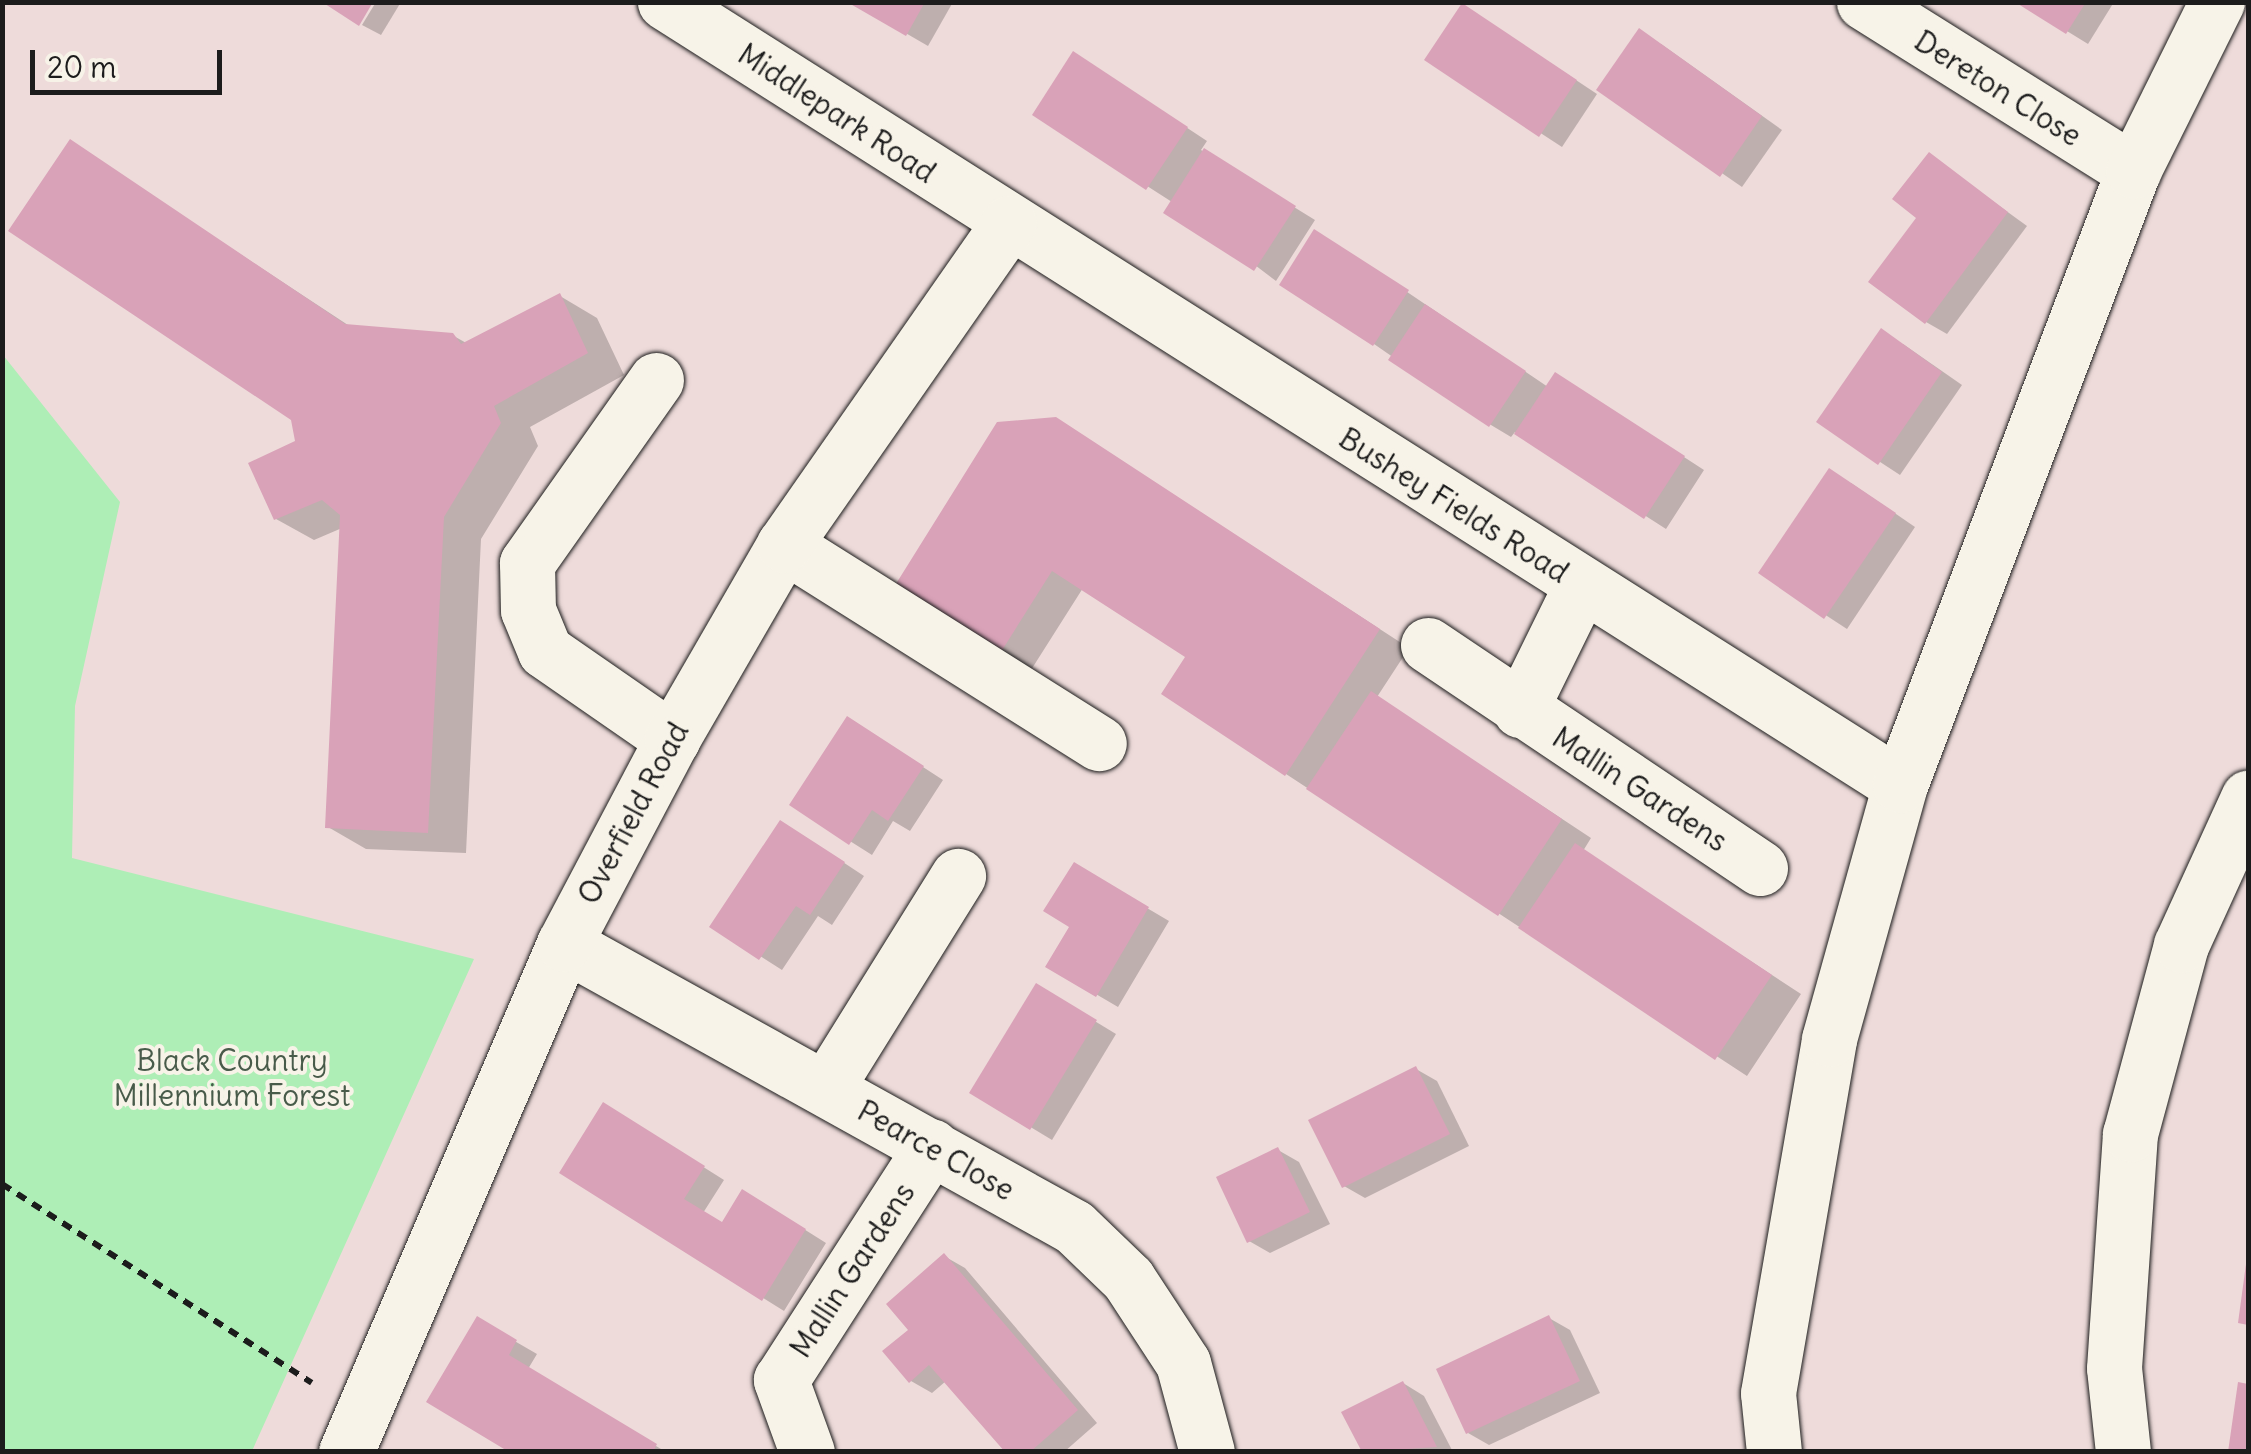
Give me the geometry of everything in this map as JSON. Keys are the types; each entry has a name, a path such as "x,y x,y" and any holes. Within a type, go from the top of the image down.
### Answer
{"street":[{"name":"Dereton Close","path":"1864,2 2133,171"},
{"path":"1774,1452 1768,1393 1829,1039 1900,784 2133,171 2217,2"},
{"name":"Middlepark Road","path":"673,5 1009,224"},
{"name":"Overfield Road","path":"354,1433 564,944 672,739 784,545 1009,224"},
{"name":"Bushey Fields Road","path":"1009,224 1900,784"},
{"path":"656,380 527,563 528,610 545,652 672,739"},
{"path":"784,545 1099,743"},
{"name":"Mallin Gardens","path":"1520,710 1582,586"},
{"name":"Mallin Gardens","path":"1428,645 1760,868"},
{"path":"2123,1452 2114,1368 2130,1134 2180,945 2248,798"},
{"path":"826,1088 958,876"},
{"name":"Pearce Close","path":"564,944 1074,1228 1128,1279 1183,1362 1207,1452"},
{"name":"Mallin Gardens","path":"808,1452 781,1380 932,1146"}],"path":[{"path":"2,1184 354,1433"}],"green space":[{"name":"Black Country Millennium Forest","path":"3,355 120,502 75,706 72,858 474,959 252,1451 3,1451"}],"building":[{"path":"322,2 373,2 359,26"},
{"path":"847,2 925,2 906,36"},
{"path":"2015,2 2086,2 2066,34"},
{"path":"1462,3 1577,80 1539,137 1424,60"},
{"path":"1639,28 1762,116 1720,177 1596,90"},
{"path":"1073,51 1188,127 1146,190 1032,115"},
{"path":"70,139 345,324 453,333 461,344 560,293 588,353 494,406 501,423 444,517 428,833 325,828 340,515 322,500 274,520 248,463 295,441 291,420 8,231"},
{"path":"1204,148 1296,206 1254,271 1163,213"},
{"path":"1929,152 2008,212 1925,324 1868,282 1916,218 1892,199"},
{"path":"1314,229 1409,290 1373,346 1279,285"},
{"path":"1425,304 1526,371 1489,427 1388,360"},
{"path":"1881,328 1942,372 1878,465 1816,422"},
{"path":"1555,372 1685,456 1644,519 1514,434"},
{"path":"1056,417 1380,629 1285,776 1161,694 1185,657 1052,571 999,655 894,587 997,422"},
{"path":"1829,468 1896,513 1824,619 1758,573"},
{"path":"1371,691 1562,819 1498,916 1306,789"},
{"path":"847,716 924,766 888,821 872,810 849,845 789,805"},
{"path":"780,820 845,862 810,915 796,906 759,960 709,927"},
{"path":"1575,843 1772,975 1715,1060 1518,928"},
{"path":"1074,862 1149,907 1096,997 1045,967 1069,927 1043,911"},
{"path":"1036,983 1097,1020 1030,1130 969,1093"},
{"path":"1416,1066 1450,1134 1342,1188 1308,1120"},
{"path":"603,1102 705,1166 684,1199 722,1222 742,1189 806,1229 762,1301 559,1173"},
{"path":"1278,1147 1310,1212 1247,1243 1216,1177"},
{"path":"944,1253 1078,1410 1030,1452 1005,1452 929,1365 909,1383 882,1351 908,1330 886,1304"},
{"path":"2248,1264 2248,1325 2238,1323"},
{"path":"1549,1315 1580,1381 1466,1434 1436,1369"},
{"path":"477,1316 517,1340 509,1355 657,1444 653,1452 509,1452 426,1402"},
{"path":"1403,1381 1437,1447 1362,1452 1341,1412"},
{"path":"2238,1382 2248,1384 2248,1452 2228,1452"}]}
